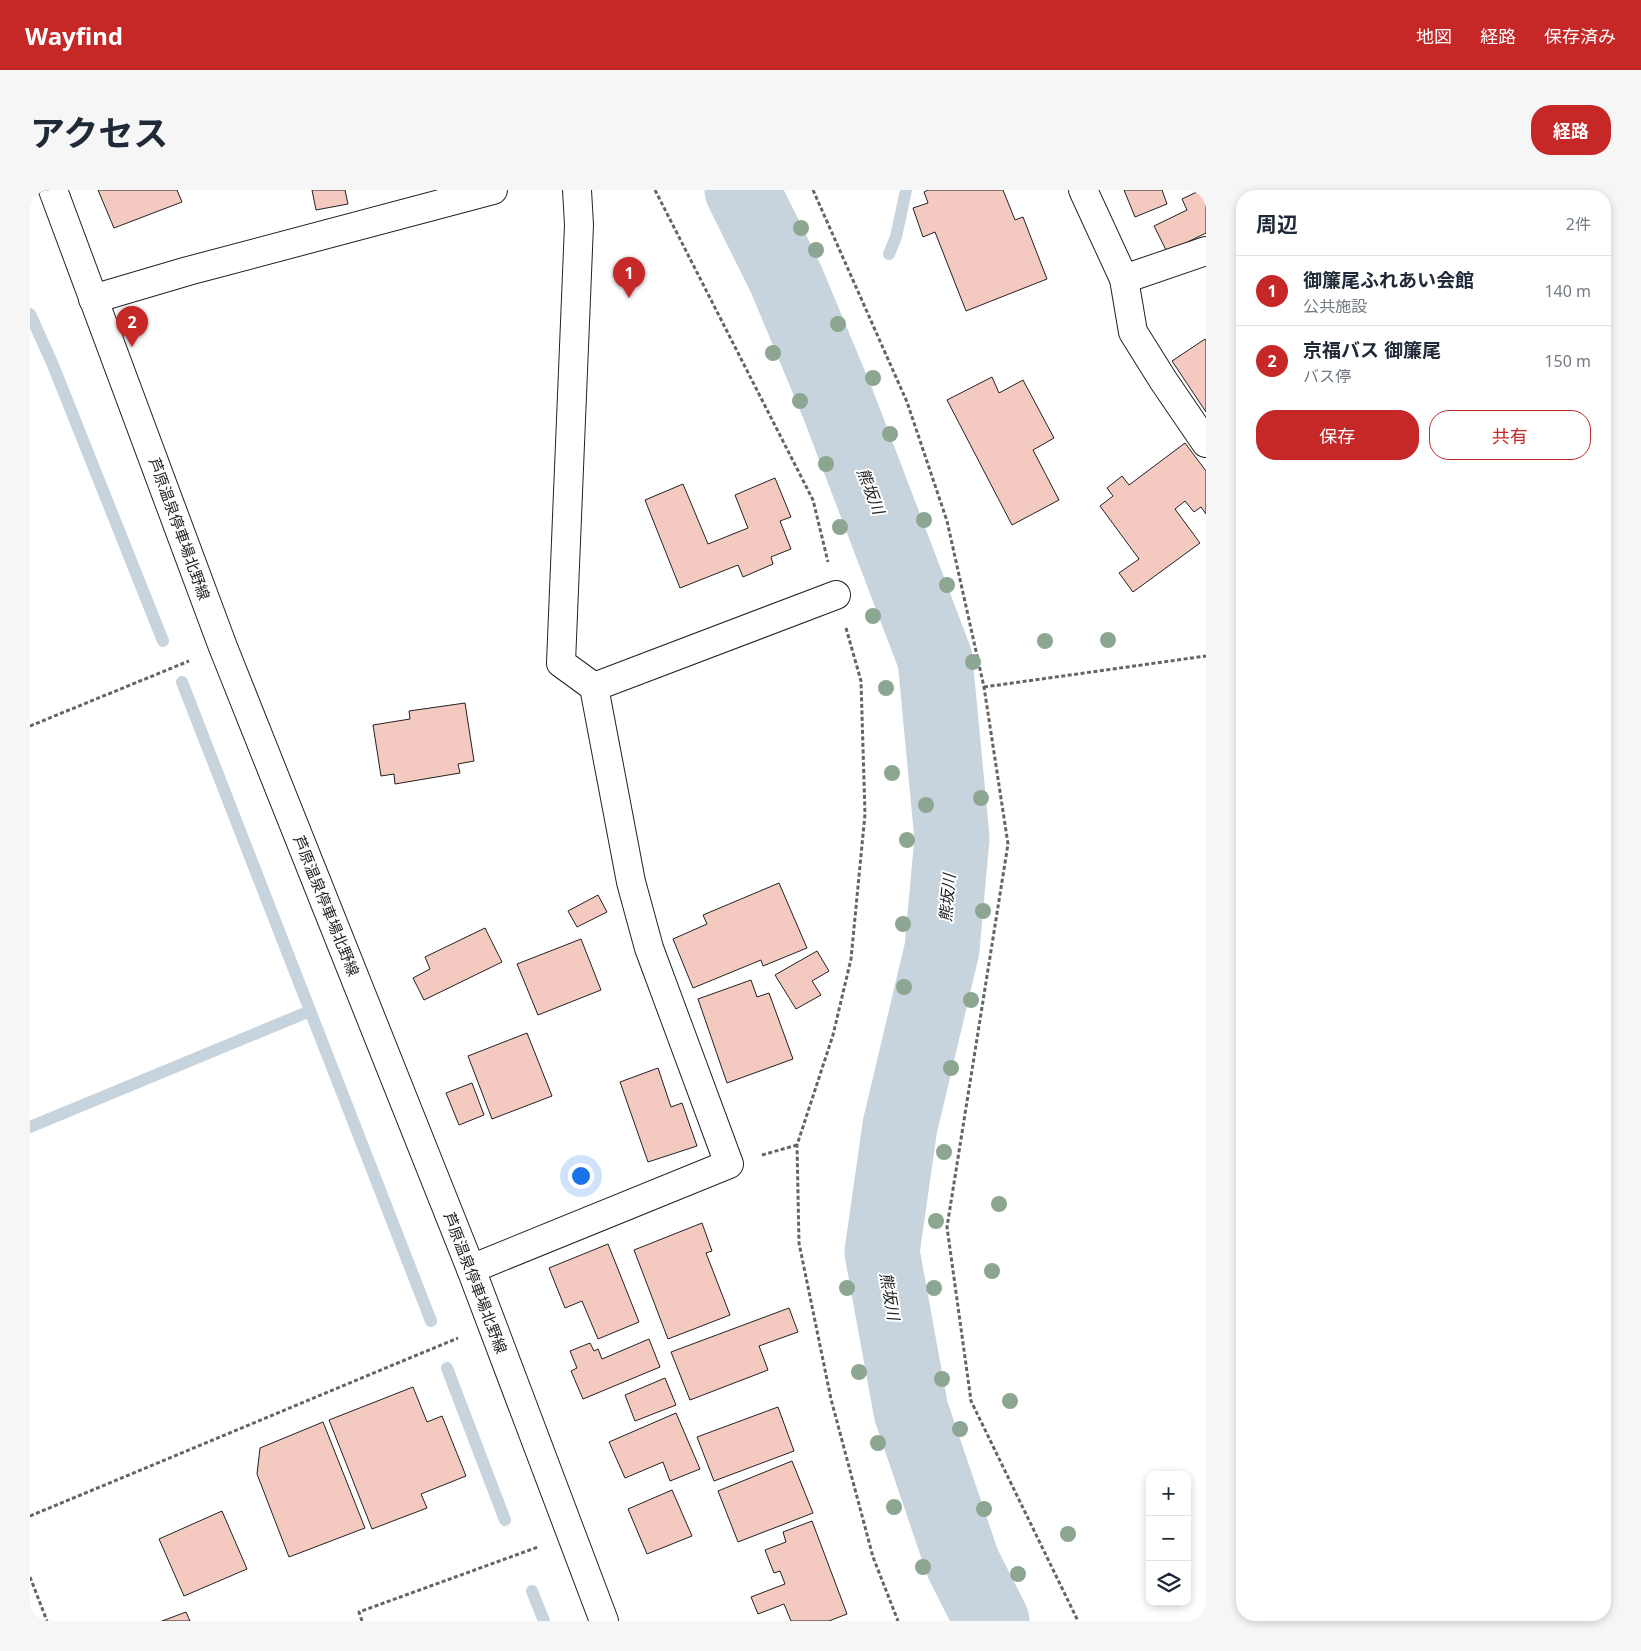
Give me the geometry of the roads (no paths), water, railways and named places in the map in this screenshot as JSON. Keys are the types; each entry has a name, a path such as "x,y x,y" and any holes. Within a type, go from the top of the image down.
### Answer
{"street":[{"name":"芦原温泉停車場北野線","path":"53,190 223,647 471,1269 604,1621"},
{"path":"93,299 188,271 493,190"},
{"path":"471,1269 728,1164 648,948 631,882 594,687 561,663 579,225 577,190"},
{"path":"1082,190 1124,279 1133,332 1206,443"},
{"path":"1124,279 1206,251"},
{"path":"594,687 836,595"}],"waterway":[{"name":"熊坂川","path":"742,190 786,279 838,404 935,659 952,838 942,949 900,1126 882,1252 911,1411 963,1564 992,1621"},
{"path":"889,254 896,237 906,190"},
{"path":"30,314 53,365 163,641"},
{"path":"182,682 431,1321"},
{"path":"30,1127 310,1011"},
{"path":"447,1368 505,1520"},
{"path":"532,1591 544,1621"}],"place":[{"name":"御簾尾ふれあい会館","path":"629,298"},
{"name":"京福バス 御簾尾","path":"132,347"}]}
